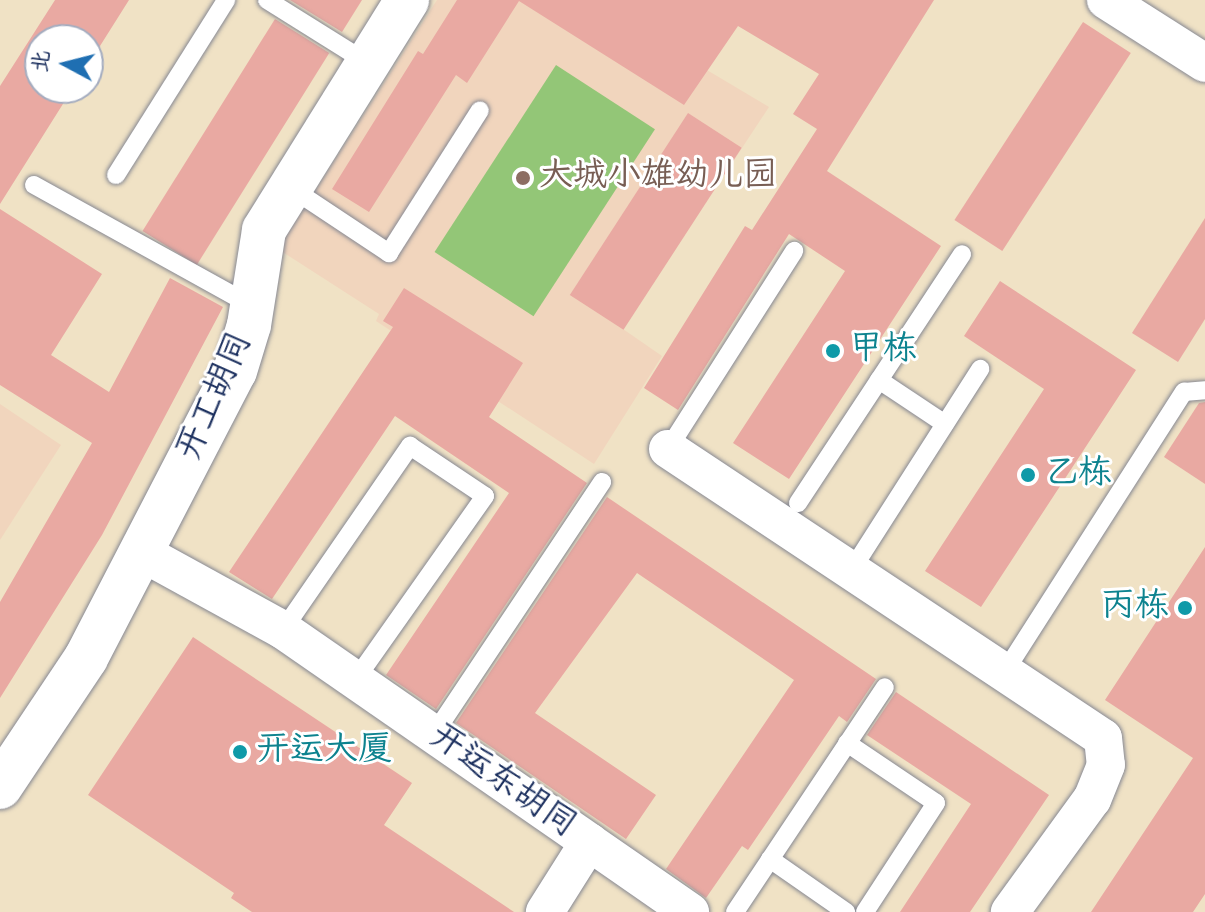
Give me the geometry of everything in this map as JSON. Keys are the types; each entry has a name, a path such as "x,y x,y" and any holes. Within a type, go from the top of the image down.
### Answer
{"street":[{"name":"开工胡同","path":"0,787 86,658 235,371 252,306 264,230 407,0"},
{"path":"1106,0 1205,63"},
{"path":"668,449 1103,738 1106,765 1092,799 1010,912"},
{"name":"开运东胡同","path":"141,552 283,630 589,842 545,912"},
{"path":"589,842 690,912"}],"lane":[{"path":"116,175 226,0"},
{"path":"267,0 368,63"},
{"path":"291,188 389,253 480,110"},
{"path":"34,185 252,306"},
{"path":"668,449 794,251"},
{"path":"798,503 962,254"},
{"path":"851,571 980,369"},
{"path":"879,380 945,424"},
{"path":"1004,673 1184,392 1205,390"},
{"path":"283,630 410,446 485,496 355,680"},
{"path":"434,734 602,482"},
{"path":"735,912 885,687"},
{"path":"847,743 936,803 865,912"},
{"path":"770,859 846,912"}],"shaded area":[{"name":"大城小雄幼儿园","path":"437,0 613,0 633,26 769,107 623,329 662,356 594,464 376,321 379,314 278,249"},
{"path":"0,404 61,445 0,540"}],"green space":[{"path":"556,65 655,129 534,316 435,252"}],"building":[{"path":"55,0 129,0 104,40 104,24 40,24"},
{"path":"290,0 362,0 342,32"},
{"path":"457,0 934,0 827,171 941,246 789,479 733,443 845,271 789,234 678,410 644,388 745,226 752,230 817,129 793,114 819,74 738,26 684,105 519,1 467,83 456,75 369,212 332,189 418,51 423,54"},
{"path":"275,19 329,53 197,265 143,231"},
{"path":"1083,22 1131,53 1002,251 954,220"},
{"path":"24,48 24,104 63,104 0,204 0,86"},
{"path":"688,113 742,148 623,330 570,295"},
{"path":"0,209 102,274 51,355 109,392 170,278 223,307 102,535 0,698 0,602 92,443 0,385"},
{"path":"1205,218 1205,319 1178,362 1132,333"},
{"name":"乙栋","path":"1000,281 1136,370 981,607 925,571 1044,389 964,336"},
{"path":"404,288 523,363 489,417 587,483 436,709 386,675 509,493 395,416 272,599 229,572 393,327 383,321"},
{"path":"1205,402 1205,484 1164,457 1199,403"},
{"path":"607,497 876,679 847,722 839,716 748,850 742,846 706,898 666,869 794,680 637,573 535,713 656,795 626,839 456,723"},
{"path":"1205,547 1205,894 1193,912 1091,912 1193,758 1105,700"},
{"name":"开运大厦","path":"193,637 412,783 384,825 514,912 252,912 231,898 234,893 88,795"},
{"path":"896,692 1049,795 970,912 900,912 971,804 867,735"}],"place":[{"name":"大城小雄幼儿园","path":"523,178"},
{"name":"甲栋","path":"833,351"},
{"name":"乙栋","path":"1028,475"},
{"name":"丙栋","path":"1185,608"},
{"name":"开运大厦","path":"240,752"}]}
